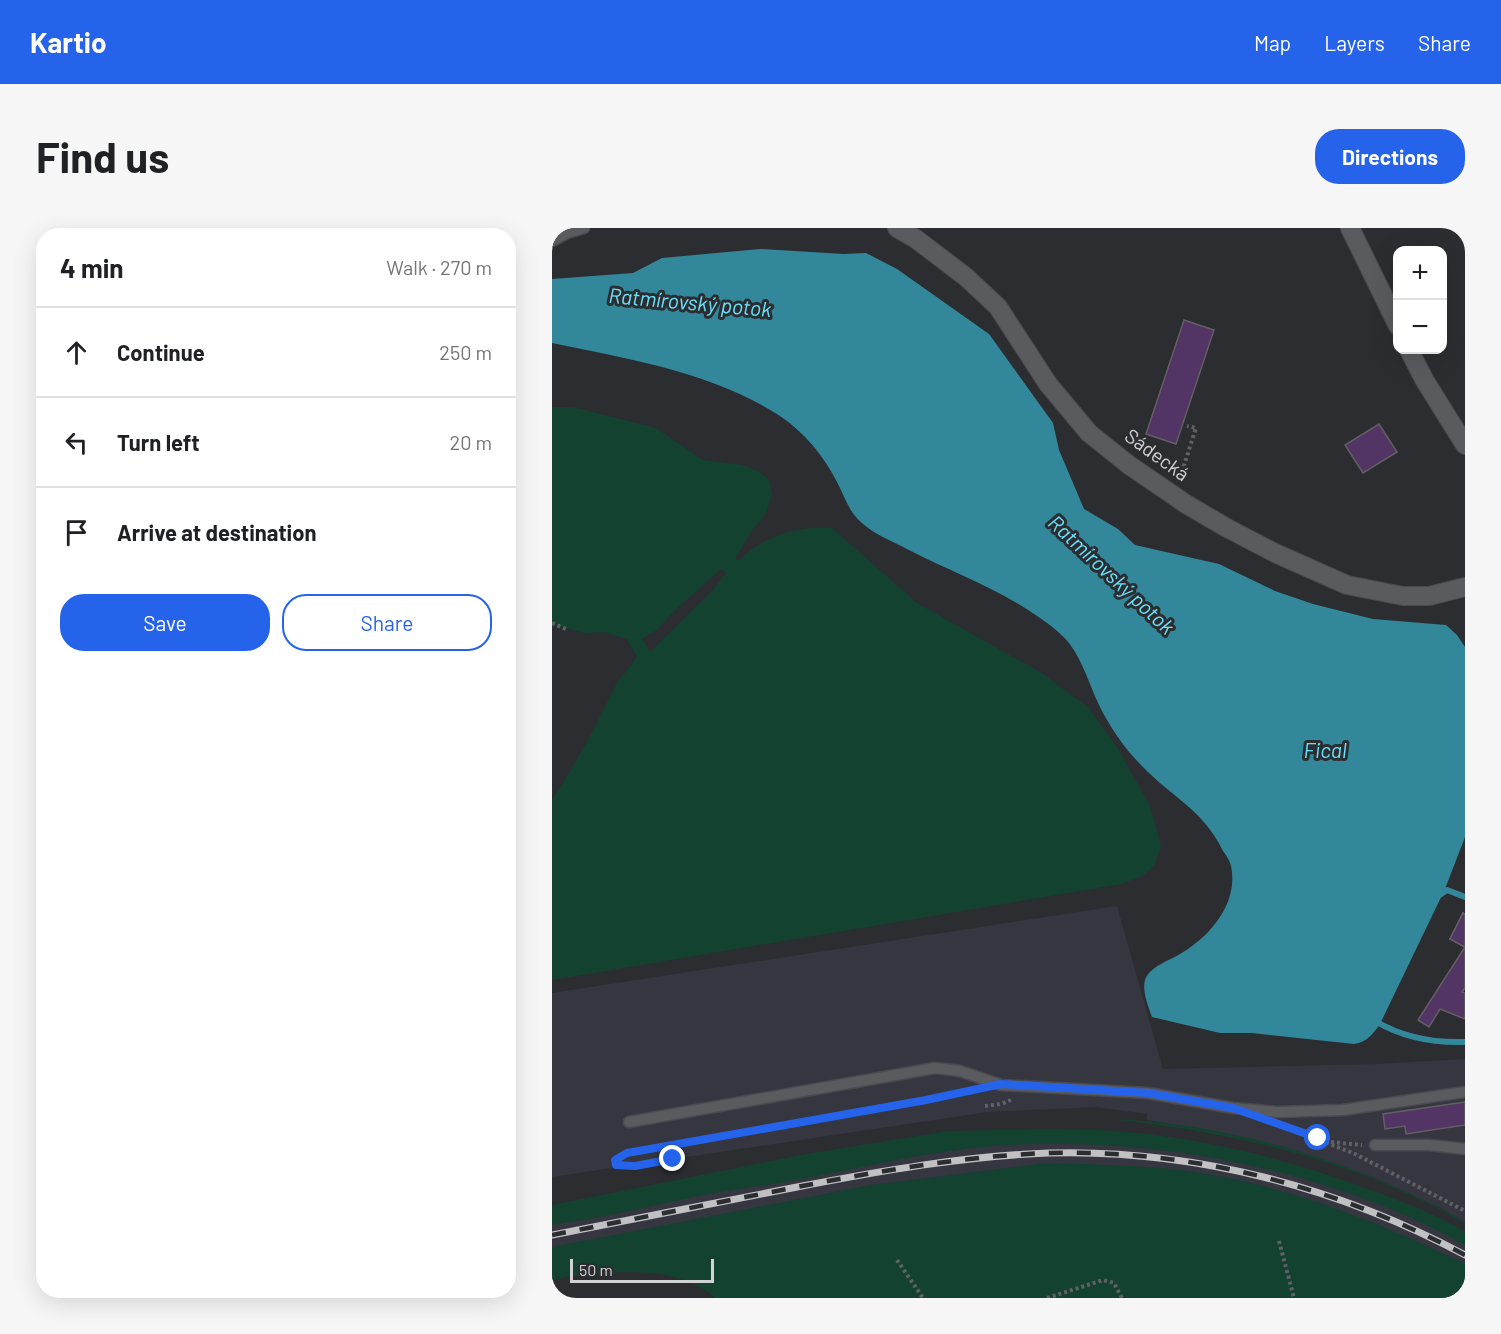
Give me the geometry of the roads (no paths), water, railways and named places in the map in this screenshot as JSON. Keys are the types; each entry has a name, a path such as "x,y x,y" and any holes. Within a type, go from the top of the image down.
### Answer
{"street":[{"name":"Sádecká","path":"897,228 916,239 966,277 998,307 1048,384 1089,433 1129,465 1174,496 1227,528 1347,585 1384,593 1420,596 1465,587"},
{"path":"1350,228 1393,316"},
{"path":"1411,354 1465,445"}],"lane":[{"path":"552,241 567,232 584,228"},
{"path":"629,1122 935,1068 960,1071 1001,1084 1148,1093 1233,1108 1276,1112 1343,1110 1465,1092"},
{"path":"1375,1145 1429,1145 1465,1149"}],"water":[{"name":"Fical","path":"760,249 844,254 866,253 897,269 989,334 1053,423 1059,450 1084,509 1118,529 1135,545 1219,564 1275,591 1313,604 1373,619 1446,625 1457,635 1465,647 1465,837 1445,889 1380,1024 1369,1037 1354,1044 1252,1033 1220,1033 1152,1017 1144,989 1147,975 1155,967 1191,947 1220,918 1231,893 1231,866 1206,824 1152,776 1118,738 1100,707 1079,658 1066,640 1025,608 867,527 853,514 832,472 813,445 780,416 727,388 698,378 611,355 552,343 552,279 633,273 662,258"}],"waterway":[{"path":"1438,896 1447,890 1465,897"},
{"name":"Ratmírovský potok","path":"1375,1021 1385,1027 1418,1038 1465,1042"}],"railway":[{"path":"552,1235 922,1165 985,1157 1049,1153 1103,1153 1211,1166 1263,1177 1366,1210 1465,1255"}]}
